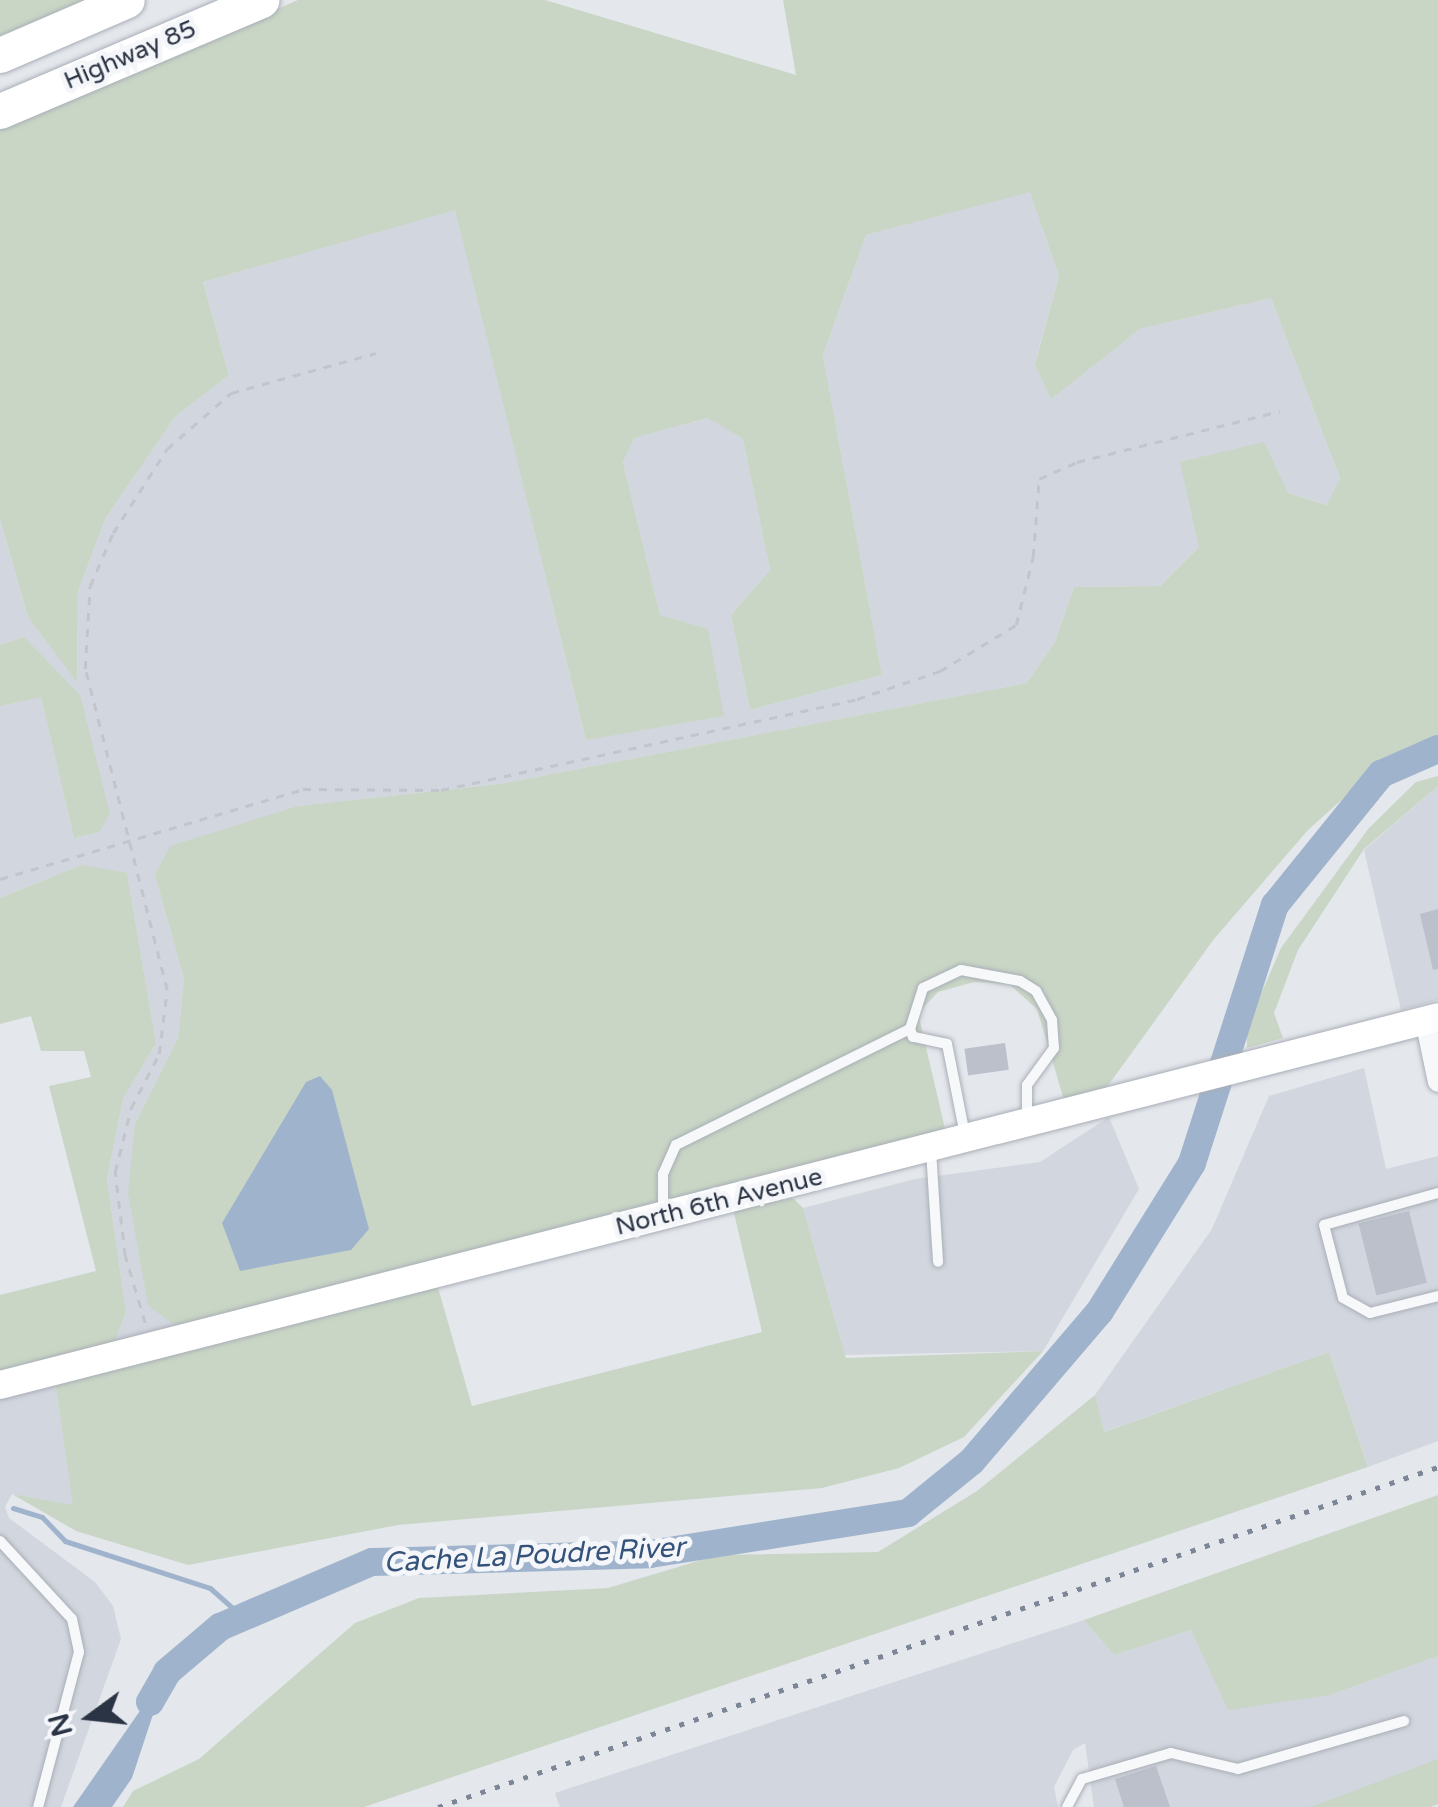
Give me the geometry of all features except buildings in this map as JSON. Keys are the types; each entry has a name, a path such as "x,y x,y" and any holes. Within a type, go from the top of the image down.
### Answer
{"highway":[{"name":"Highway 85","path":"0,55 127,0"},
{"name":"Highway 85","path":"0,111 260,0"}],"street":[{"name":"North 6th Avenue","path":"0,1384 1108,1105 1431,1019"},
{"path":"1431,1019 1438,1082"}],"lane":[{"path":"966,1141 947,1044 913,1036 910,1028 923,988 960,970 1002,974 1036,991 1052,1020 1054,1048 1028,1086 1028,1125"},
{"path":"663,1216 663,1174 676,1144 910,1028"},
{"path":"931,1149 938,1262"},
{"path":"1438,1193 1324,1225 1343,1298 1370,1313 1438,1296"},
{"path":"0,1541 72,1619 79,1652 38,1807"},
{"path":"1067,1807 1082,1779 1171,1753 1238,1768 1404,1721"}],"path":[{"path":"151,1344 125,1256 115,1172 131,1108 160,1054 167,990 85,669 90,586 112,533 167,449 231,393 376,352"},
{"path":"0,879 304,789 441,790 857,699 940,671 1016,626 1033,557 1040,480 1077,462 1280,411"}],"shaded area":[{"path":"1030,191 1059,276 1035,363 1051,398 1140,329 1271,298 1340,478 1328,505 1288,493 1199,547 1160,586 1074,587 1055,642 1027,683 500,784 298,806 155,875 184,979 178,1038 135,1124 178,1328 114,1344 126,1312 107,1179 123,1099 156,1043 128,879 81,865 0,898 0,706 41,696 74,838 99,832 24,637 0,645 0,519 28,617 77,681 78,592 105,519 175,417 229,375 203,282 455,209 586,740 660,615 623,462 633,438 709,418 743,439 770,570 731,615 750,710 882,675 823,355 866,235"},
{"path":"1438,786 1438,1000 1401,1010 1364,850"},
{"path":"1364,1068 1386,1169 1438,1156 1438,1441 1368,1467 1329,1352 1103,1432 1095,1395 1212,1229 1269,1096"},
{"path":"1109,1117 1139,1189 1043,1351 845,1355 803,1208 915,1179 1040,1162"},
{"path":"55,1381 74,1506 12,1494 5,1507 9,1518 95,1582 113,1606 121,1639 61,1807 0,1807 0,1395"},
{"path":"1084,1620 1114,1655 1191,1630 1330,1695 1438,1656 1438,1762 1323,1807 1094,1807 1085,1743 1073,1750 1054,1787 1058,1807 560,1807 555,1793"}],"green space":[{"path":"0,0 87,0 0,36"},
{"path":"298,0 545,0 796,75 783,0 1438,0 1438,740 1377,768 1308,830 1214,939 1107,1087 1064,1100 1037,1009 1009,984 974,982 938,992 918,1013 946,1133 178,1328 148,1305 128,1193 135,1124 178,1038 184,979 155,875 170,846 298,806 500,784 1027,683 1055,642 1074,587 1160,586 1199,547 1180,462 1264,442 1288,493 1327,505 1340,478 1271,298 1140,329 1051,399 1035,364 1059,276 1030,192 866,235 823,355 882,675 750,710 731,615 770,570 743,439 708,418 634,438 623,462 660,615 708,629 724,716 586,740 455,210 203,282 229,375 175,417 105,519 78,592 77,682 28,617 0,519 0,128"},
{"path":"24,637 80,695 110,814 99,832 74,838 41,697 0,706 0,645"},
{"path":"1438,776 1438,786 1364,849 1298,950 1274,1013 1283,1038 1247,1048 1247,1026 1281,948 1369,828 1416,782"},
{"path":"81,865 127,873 156,1043 123,1099 107,1179 126,1312 114,1344 0,1374 0,1295 96,1271 49,1086 91,1077 84,1051 41,1051 31,1016 0,1024 0,898"},
{"path":"793,1198 803,1208 846,1358 1043,1351 964,1437 899,1468 822,1488 398,1525 188,1565 76,1531 12,1494 73,1505 55,1381 437,1284 472,1406 762,1332 733,1209"},
{"path":"1329,1352 1368,1467 364,1807 123,1807 133,1791 199,1759 355,1623 419,1598 608,1588 718,1555 878,1552 977,1491 1095,1395 1104,1432"},
{"path":"1438,1495 1438,1656 1330,1695 1228,1710 1191,1630 1114,1655 1084,1620"},
{"path":"1438,1759 1438,1804 1431,1807 1311,1807"}],"water":[{"path":"320,1076 332,1090 369,1229 351,1250 240,1271 222,1223 306,1082"},
{"path":"167,1672 132,1778 112,1807 73,1807"}],"waterway":[{"name":"Cache La Poudre River","path":"150,1702 167,1672 220,1627 372,1562 650,1554 908,1513 972,1461 1100,1311 1192,1163 1275,905 1381,774 1438,749"},
{"path":"13,1508 42,1517 65,1541 210,1588 244,1618"}],"railway":[{"path":"438,1807 1438,1467"}]}
